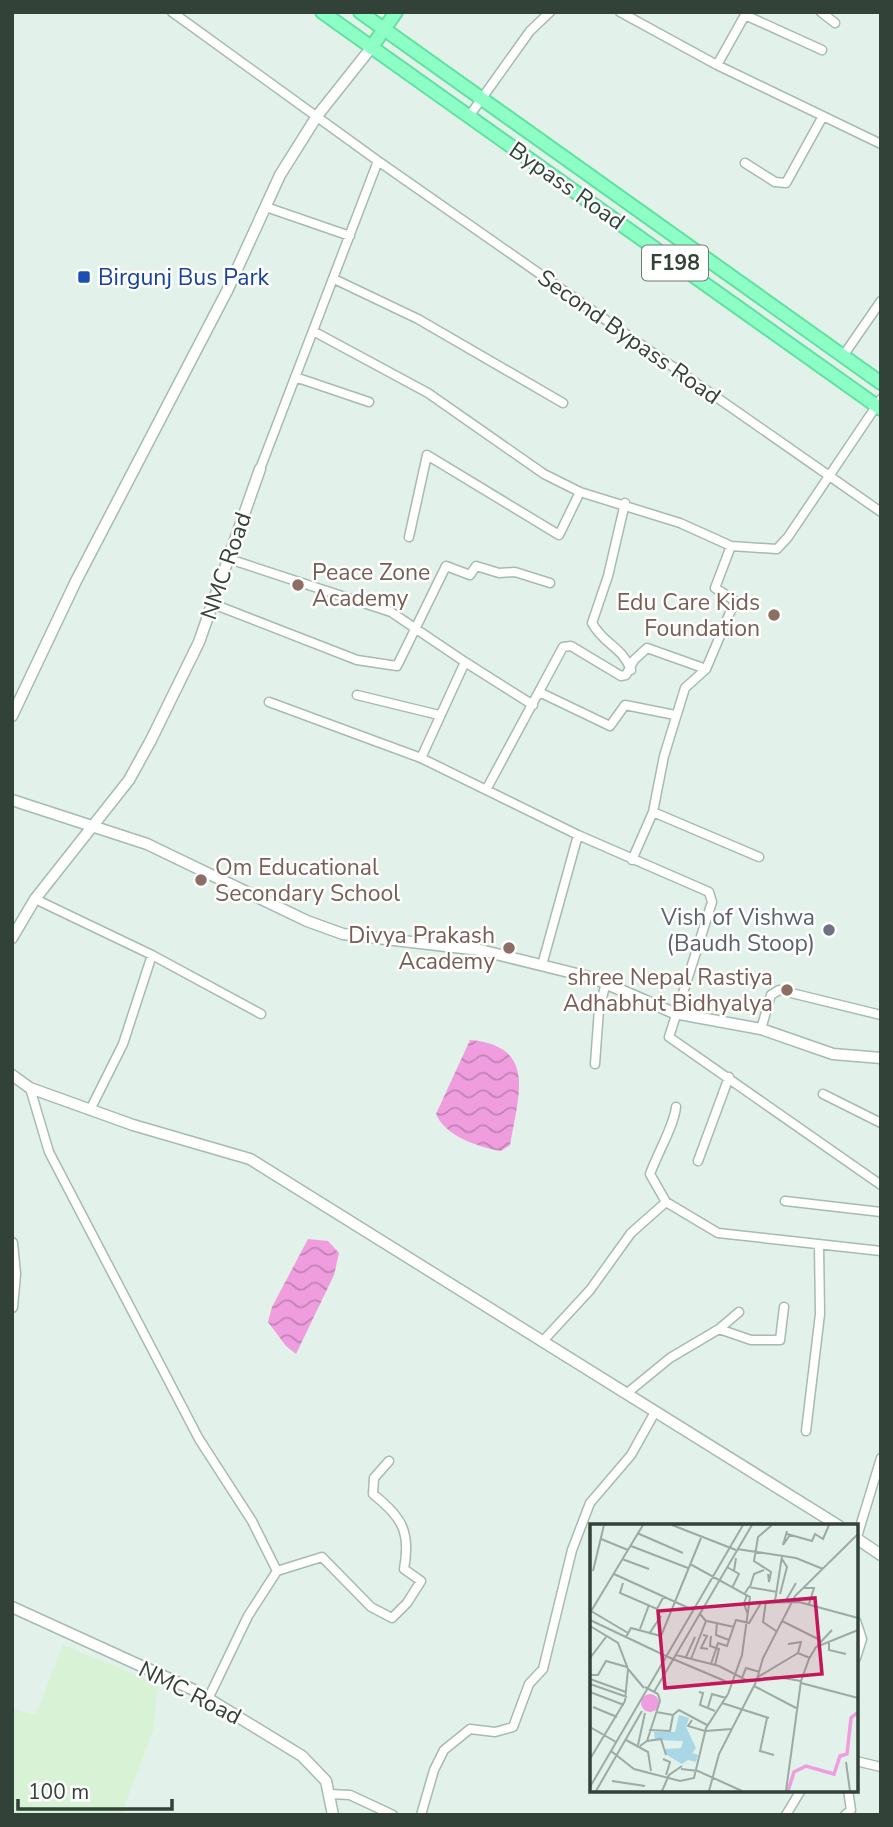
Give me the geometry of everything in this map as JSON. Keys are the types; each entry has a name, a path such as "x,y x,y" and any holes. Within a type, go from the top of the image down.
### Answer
{"main road":[{"name":"Bypass Road","path":"322,12 879,404"},
{"name":"Bypass Road","path":"360,12 881,383"},
{"path":"372,48 396,12"}],"street":[{"path":"172,12 317,116"},
{"path":"470,115 530,31 551,12"},
{"path":"620,12 716,65 881,144"},
{"path":"821,12 835,23"},
{"path":"716,65 745,13 821,50"},
{"path":"12,716 76,581 172,398 280,175 317,116 372,48"},
{"name":"Second Bypass Road","path":"317,116 881,512"},
{"path":"745,163 775,182 786,183 823,116"},
{"name":"NMC Road","path":"12,938 35,899 129,780 199,642 260,469 378,161"},
{"path":"266,207 350,236"},
{"path":"334,279 418,319 563,403"},
{"path":"842,356 881,301"},
{"path":"313,331 428,393 544,474 580,492 625,503 680,523 731,546 777,549 879,404"},
{"path":"295,377 369,402"},
{"path":"409,537 427,455 559,535 580,492"},
{"path":"625,503 608,576 592,623 601,639 624,653 631,670"},
{"path":"632,860 653,812 675,715 685,688 706,670 734,603 715,588 731,546"},
{"path":"229,559 331,590 391,612 533,705"},
{"path":"213,604 357,660 397,666 446,566 470,575 476,566 499,573 515,572 551,583"},
{"path":"486,790 567,646 621,676 631,670 634,660 647,648 706,670"},
{"path":"421,758 465,662"},
{"path":"539,692 610,726 625,705 675,715"},
{"path":"357,695 439,715"},
{"path":"269,702 421,758 578,835 709,892 712,898 674,1013 669,1037 881,1185"},
{"path":"12,800 147,844 307,921 343,934 480,950 606,983 674,1013 761,1029 833,1054 881,1058"},
{"path":"653,812 759,858"},
{"path":"542,965 578,835"},
{"path":"35,899 152,955 261,1014"},
{"path":"90,1110 123,1044 152,955"},
{"path":"594,1064 599,1009 606,983"},
{"path":"761,1029 771,995 779,990 881,1015"},
{"path":"12,1075 30,1088 90,1110 250,1159 836,1524"},
{"path":"698,1161 729,1077"},
{"path":"30,1088 49,1152 199,1438 252,1521 277,1571"},
{"path":"823,1094 881,1123"},
{"path":"676,1108 675,1118 661,1142 650,1174 666,1202 718,1233 881,1251"},
{"path":"785,1201 881,1212"},
{"path":"542,1342 590,1290 631,1233 666,1202"},
{"path":"12,1243 15,1274 12,1307"},
{"path":"806,1431 820,1314 819,1245"},
{"path":"719,1329 751,1340 780,1340 785,1307"},
{"path":"626,1394 670,1358 719,1329 738,1312"},
{"path":"421,1815 434,1770 444,1750 470,1729 495,1732 513,1727 529,1684 543,1669 572,1550 590,1503 631,1455 655,1412"},
{"path":"858,1532 881,1458"},
{"path":"208,1699 248,1616 277,1571 322,1557 371,1607 392,1618 407,1602 421,1581 404,1569 409,1546 395,1511 373,1494 374,1478 389,1461"},
{"path":"858,1539 881,1555"},
{"name":"NMC Road","path":"12,1607 208,1699 302,1756 315,1766 326,1782 333,1815"},
{"path":"858,1626 862,1639 858,1652"},
{"path":"858,1761 881,1767"},
{"path":"786,1815 800,1792"},
{"path":"845,1815 851,1810 848,1792"},
{"path":"329,1794 350,1795 393,1815"}],"shaded area":[{"path":"63,1645 158,1684 153,1730 121,1815 12,1815 12,1709 36,1715"}],"water":[{"path":"470,1040 492,1044 506,1052 515,1063 519,1076 517,1109 510,1145 501,1151 482,1147 454,1134 440,1122 436,1114"},
{"path":"308,1239 328,1241 339,1253 334,1275 296,1354 286,1346 268,1322 272,1307"}],"place":[{"name":"Birgunj Bus Park","path":"84,277"},
{"name":"Peace Zone Academy","path":"298,585"},
{"name":"Edu Care Kids Foundation","path":"774,615"},
{"name":"Om Educational Secondary School","path":"201,880"},
{"name":"Vish of Vishwa (Baudh Stoop)","path":"829,930"},
{"name":"Divya Prakash Academy","path":"509,948"},
{"name":"shree Nepal Rastiya Adhabhut Bidhyalya","path":"787,990"}]}
